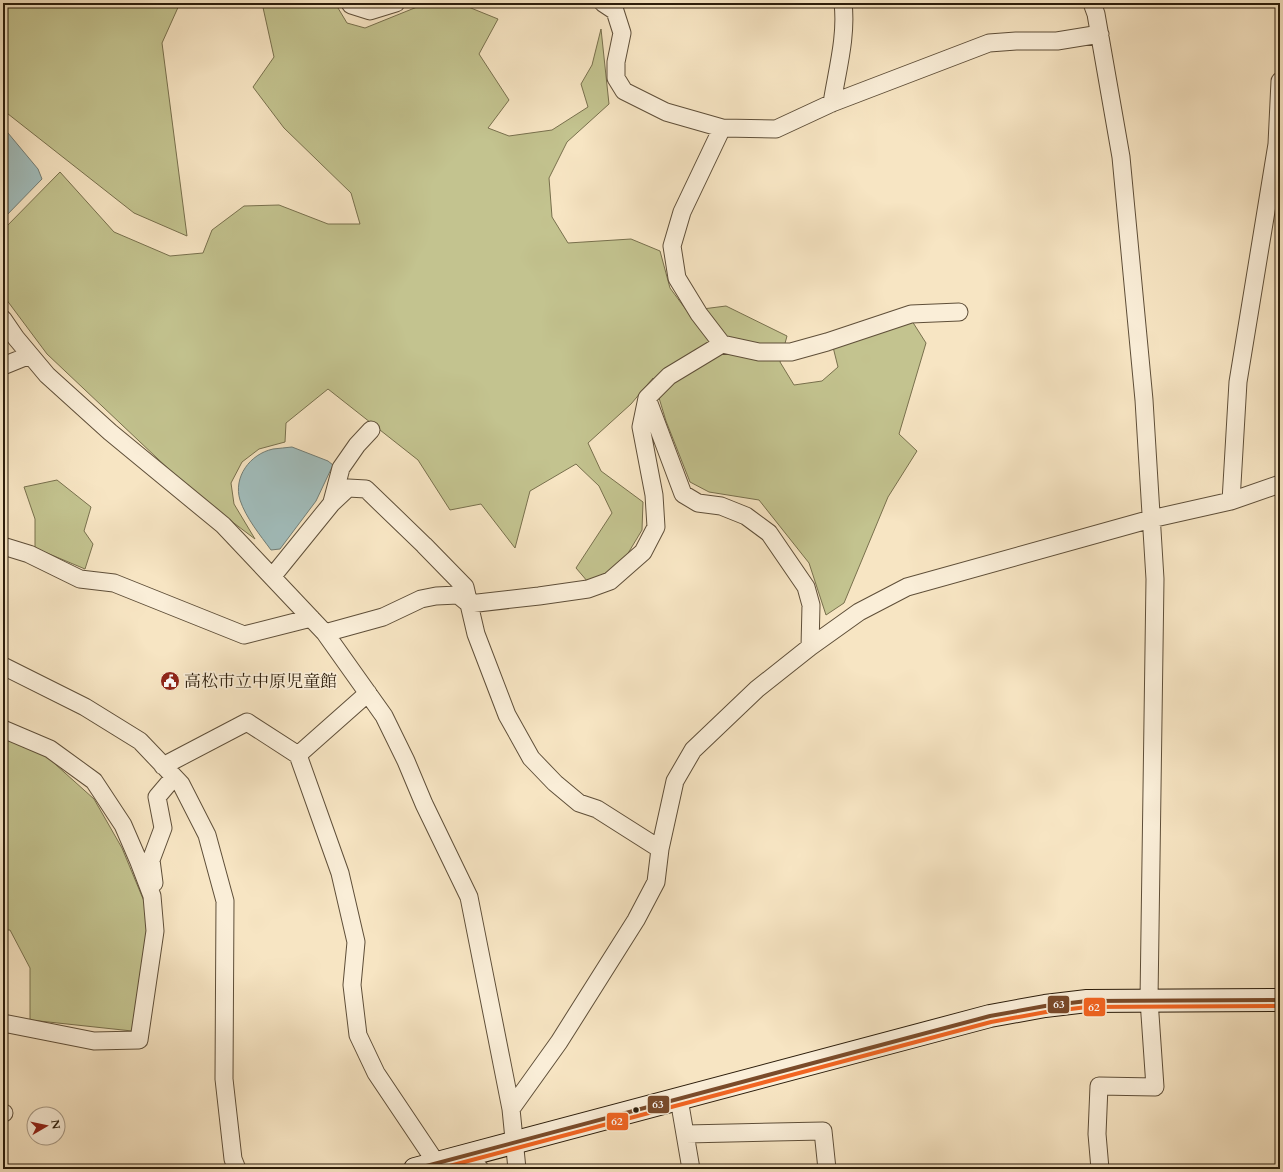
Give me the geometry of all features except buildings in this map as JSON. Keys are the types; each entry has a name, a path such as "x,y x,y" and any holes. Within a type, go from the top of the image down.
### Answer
{"main road":[{"path":"415,1169 437,1164 473,1163 514,1142 990,1016 1045,1006 1087,1001 1280,1000"}],"street":[{"path":"350,3 351,5 370,11 396,3"},
{"path":"603,3 615,10 622,33 616,62 616,78 624,91 666,112 722,128 776,129 832,104 989,43 1016,41 1057,41 1100,34"},
{"path":"832,104 842,39 844,14 843,3"},
{"path":"1092,3 1100,34 1121,157 1144,400 1155,579 1149,1000 1155,1087 1099,1086 1097,1134 1100,1169"},
{"path":"1231,501 1238,382 1278,144 1280,81"},
{"path":"722,128 682,212 672,246 677,278 699,314 722,344 760,352 791,352 827,342 912,314 959,312"},
{"path":"3,319 16,338 47,375 104,426 223,525 325,633 387,722 406,761 424,804 469,896 511,1109 516,1169"},
{"path":"325,633 384,616 421,599 436,596 458,595 469,604 539,596 588,588 610,581 642,552 656,527 654,495 641,427 647,398 669,376 722,344"},
{"path":"3,366 30,355"},
{"path":"647,398 683,494 698,503 721,506 746,516 769,533 806,587 810,605 810,647"},
{"path":"332,503 341,468 357,445 371,430"},
{"path":"511,1109 559,1042 636,920 656,882 660,850 675,781 693,750 757,689 810,647 859,612 906,587 1151,519 1231,501 1280,484"},
{"path":"272,577 332,503 348,488 366,490 424,545 465,587 476,634 507,715 531,758 579,803 597,809 660,850"},
{"path":"3,546 29,554 80,579 114,583 244,634 311,618"},
{"path":"3,666 85,707 140,741 181,784 207,835 225,901 224,1079 233,1159 237,1169"},
{"path":"298,755 368,693"},
{"path":"3,1023 94,1041 140,1040 155,931 152,896 154,883 152,860 163,828 157,797 169,771 248,722 298,755 340,873 356,942 352,985 358,1035 376,1073 437,1164"},
{"path":"3,729 50,749 94,781 123,825 152,896"},
{"path":"679,1099 691,1169"},
{"path":"686,1134 823,1131 827,1169"}],"green space":[{"path":"3,3 180,3 162,43 187,236 134,213 3,110"},
{"path":"262,3 335,3 347,23 365,28 417,7 461,4 498,19 479,54 509,100 488,128 509,136 552,130 588,107 581,84 592,65 601,29 609,104 567,142 549,178 552,217 568,243 631,239 660,251 670,288 687,311 726,306 787,336 780,362 794,385 822,381 838,367 833,347 912,321 926,343 899,434 917,451 888,497 844,603 826,615 809,563 759,500 709,492 690,482 666,421 653,378 631,404 588,443 601,471 643,502 642,530 621,565 588,582 576,568 612,513 599,486 576,464 530,491 515,548 481,504 450,510 418,460 328,389 286,423 285,442 259,449 242,462 231,483 234,504 255,539 194,493 47,354 3,295 3,230 60,172 114,232 170,256 203,253 212,230 244,206 279,205 328,224 360,224 351,193 284,128 253,87 274,57"},
{"path":"57,480 91,507 84,531 93,544 85,569 35,548 35,519 24,487"},
{"path":"3,738 45,755 94,799 122,848 146,906 147,936 132,1031 30,1020 30,968 10,930 3,930"}],"water":[{"path":"3,127 38,169 42,179 3,219"},
{"path":"292,447 328,461 333,465 316,501 280,549 271,550 243,507 238,491 239,483 245,468 257,456 273,449"}],"transit line":[{"name":"63","path":"415,1169 990,1016 1045,1006 1087,1001 1280,1000"},
{"name":"62","path":"438,1169 991,1022 1046,1012 1087,1007 1280,1006"}],"place":[{"name":"高松市立中原児童館","path":"170,681"}]}
